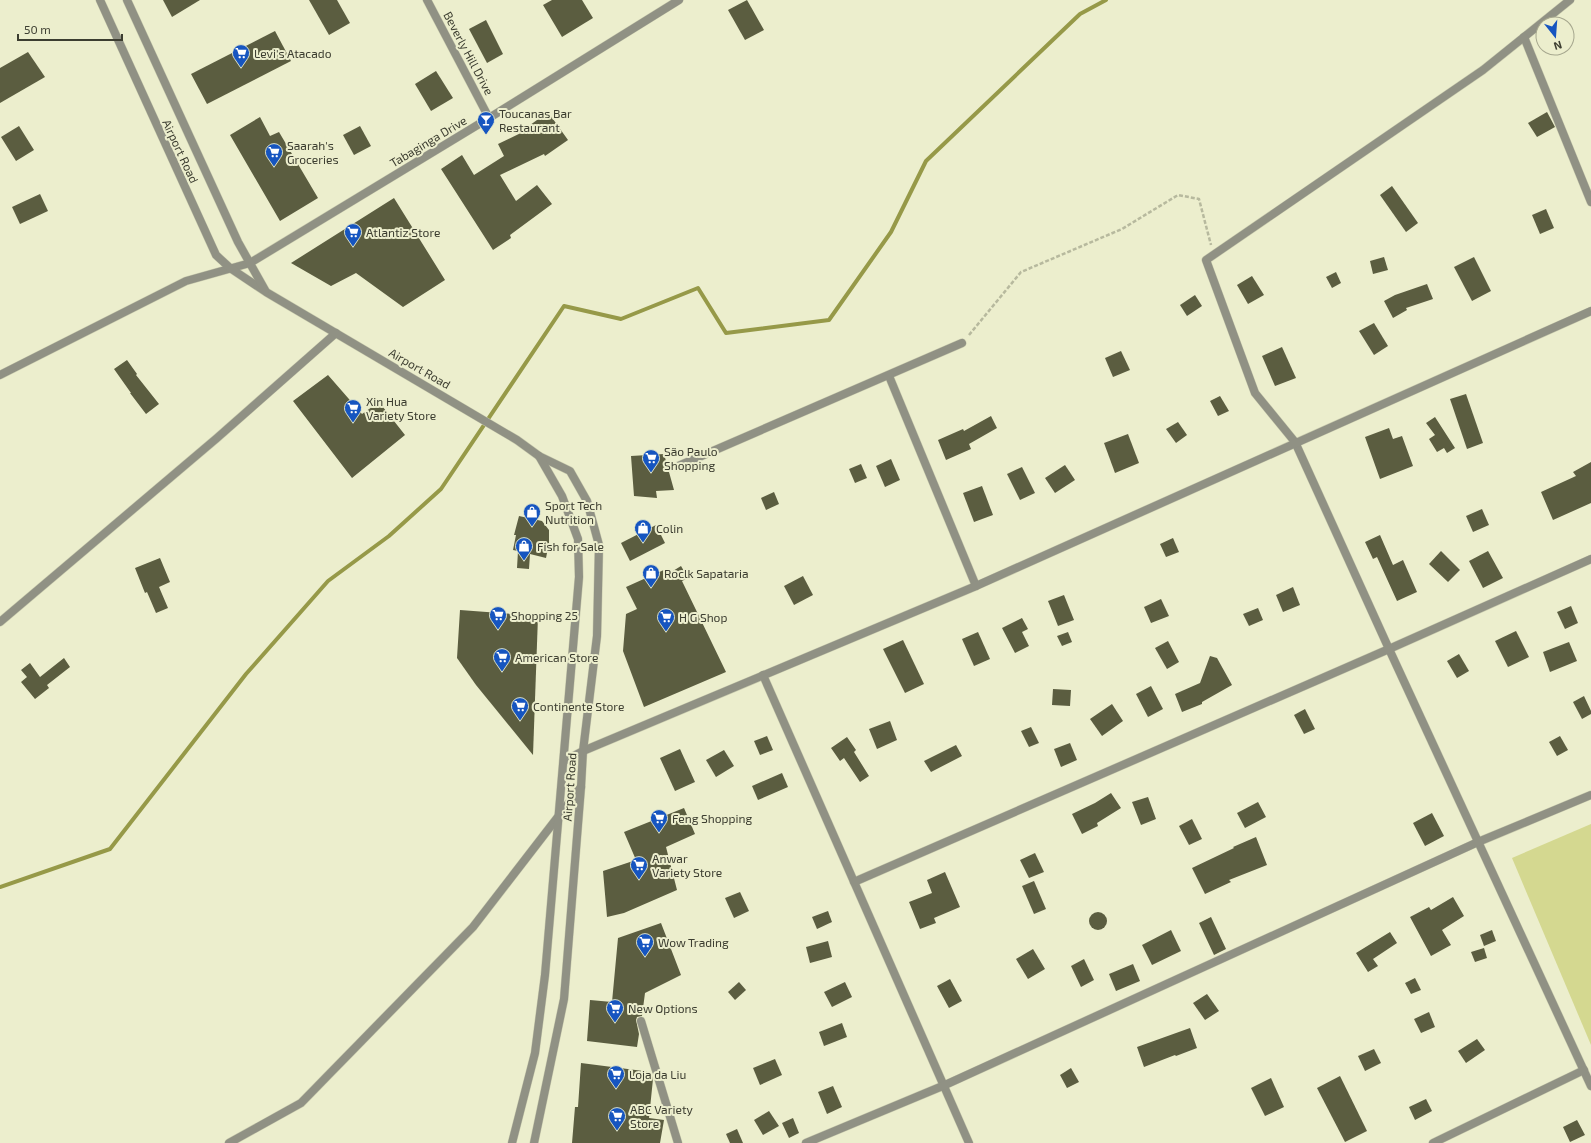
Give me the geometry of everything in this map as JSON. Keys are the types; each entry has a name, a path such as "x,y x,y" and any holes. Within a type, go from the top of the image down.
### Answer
{"street":[{"name":"Airport Road","path":"100,0 216,255 230,268 266,292 481,418 517,440 538,456 570,471 587,501 600,545 597,636 583,751 564,999 534,1143"},
{"name":"Airport Road","path":"127,0 238,242 266,292"},
{"name":"Beverly Hill Drive","path":"427,0 489,118"},
{"name":"Tabaginga Drive","path":"0,375 186,281 250,263 489,118 679,0"},
{"path":"1570,0 1483,70 1206,260 1255,393 1295,442 1388,649 1591,1086"},
{"path":"1524,37 1591,202"},
{"path":"564,761 583,751 976,586 1295,442 1591,311"},
{"path":"0,622 217,438 336,334"},
{"path":"676,467 889,376 962,343"},
{"path":"889,376 976,586"},
{"name":"Airport Road","path":"512,1143 535,1053 545,975 579,577 578,539 562,496 538,456"},
{"path":"854,882 1591,559"},
{"path":"763,675 970,1143"},
{"path":"229,1143 301,1103 473,927 581,787"},
{"path":"806,1143 945,1085 1478,842 1591,795"},
{"path":"641,1021 678,1143"},
{"path":"1433,1143 1584,1070"}],"path":[{"path":"962,343 1021,272 1122,229 1178,196 1199,199 1214,255"}],"green space":[{"path":"1591,824 1591,1045 1512,858"}],"building":[{"path":"163,0 200,0 172,17"},
{"path":"309,0 337,0 350,23 329,35"},
{"path":"552,0 582,0 593,18 562,37 543,5"},
{"path":"747,0 764,30 745,40 728,10"},
{"path":"486,20 503,54 487,63 469,29"},
{"name":"Levi's Atacado","path":"275,31 291,61 207,104 191,74"},
{"path":"28,52 45,77 0,103 0,68"},
{"path":"436,71 453,98 431,111 415,84"},
{"path":"548,112 568,140 545,156 544,154 500,175 516,201 537,185 552,204 510,235 511,238 493,250 441,169 462,155 474,175 504,156 498,144 527,130 526,128"},
{"path":"1547,112 1555,127 1537,137 1528,123"},
{"name":"Saarah's Groceries","path":"260,117 270,136 279,132 318,198 280,221 230,135"},
{"path":"19,126 34,150 16,161 1,137"},
{"path":"360,126 371,146 354,155 343,135"},
{"path":"1392,186 1418,223 1406,232 1380,195"},
{"path":"40,194 48,211 20,224 12,207"},
{"path":"394,198 445,280 403,307 356,273 331,286 291,263"},
{"path":"1546,209 1554,228 1540,234 1532,215"},
{"path":"1384,257 1388,270 1373,274 1370,261"},
{"path":"1474,257 1491,291 1472,301 1454,267"},
{"path":"1336,272 1341,283 1332,288 1326,277"},
{"path":"1252,276 1264,295 1248,304 1237,285"},
{"path":"1427,284 1433,299 1406,308 1407,310 1393,318 1384,301 1395,295"},
{"path":"1195,295 1202,306 1187,316 1180,305"},
{"path":"1374,323 1388,346 1374,355 1359,331"},
{"path":"1282,347 1296,378 1275,386 1262,356"},
{"path":"1121,351 1130,370 1113,377 1105,358"},
{"path":"127,360 137,374 136,375 159,404 146,414 114,369"},
{"name":"Xin Hua Variety Store","path":"328,375 362,414 379,402 405,435 352,478 293,401"},
{"path":"1466,394 1483,443 1467,449 1450,399"},
{"path":"1220,396 1229,411 1218,416 1210,401"},
{"path":"991,416 997,428 969,444 971,449 946,460 938,440 963,429 964,431"},
{"path":"1435,417 1455,448 1447,453 1444,448 1437,452 1429,439 1435,435 1426,423"},
{"path":"1178,422 1187,435 1176,443 1166,429"},
{"path":"1389,428 1393,439 1402,436 1413,466 1380,479 1365,437"},
{"path":"1128,434 1139,463 1115,473 1104,443"},
{"name":"São Paulo Shopping","path":"664,454 674,490 656,491 657,498 634,496 631,456"},
{"path":"891,459 900,480 885,487 876,466"},
{"path":"1591,462 1591,503 1553,520 1541,492 1576,476 1573,472"},
{"path":"861,464 867,478 855,483 849,469"},
{"path":"1065,465 1075,480 1055,493 1045,478"},
{"path":"1022,467 1035,493 1020,500 1007,474"},
{"path":"982,486 993,515 974,522 963,493"},
{"path":"774,492 779,504 766,510 761,498"},
{"path":"1482,509 1489,525 1473,532 1466,516"},
{"path":"519,516 542,521 549,530 549,543 546,558 530,554 529,569 517,568 518,551 513,550 516,535 514,535"},
{"name":"Colin","path":"656,525 665,543 630,561 621,543"},
{"path":"1380,535 1393,565 1403,560 1417,592 1397,601 1377,557 1373,559 1365,542"},
{"path":"1173,538 1179,552 1166,557 1160,544"},
{"path":"1441,551 1460,570 1448,582 1429,564"},
{"path":"1488,551 1503,578 1483,588 1469,561"},
{"path":"160,558 170,582 159,587 168,608 156,613 147,592 145,593 135,568"},
{"name":"H G Shop","path":"681,566 688,578 682,581 726,672 644,707 623,651 626,614 637,609 626,587 666,569 668,574"},
{"path":"803,576 813,595 794,605 784,586"},
{"path":"1293,587 1300,605 1283,612 1276,595"},
{"path":"1064,595 1074,620 1058,626 1048,601"},
{"path":"1161,599 1169,616 1151,623 1144,607"},
{"path":"1571,606 1578,623 1565,629 1557,612"},
{"path":"1258,608 1263,620 1249,626 1243,614"},
{"path":"460,610 538,616 533,755 476,685 457,658"},
{"path":"1022,618 1028,629 1022,632 1029,646 1015,653 1002,628"},
{"path":"1516,631 1529,657 1508,667 1495,641"},
{"path":"978,632 990,659 974,666 962,639"},
{"path":"1068,632 1072,642 1062,646 1057,636"},
{"path":"903,640 924,684 905,693 883,649"},
{"path":"1168,641 1179,662 1167,669 1155,648"},
{"path":"1569,642 1577,661 1550,672 1543,652"},
{"path":"1459,654 1469,671 1457,678 1447,661"},
{"path":"1210,656 1217,658 1232,685 1202,702 1202,704 1182,712 1175,694 1200,683"},
{"path":"64,658 70,667 47,685 49,688 35,699 21,682 27,677 21,670 30,663 40,677"},
{"path":"1151,686 1163,709 1148,717 1136,694"},
{"path":"1053,689 1071,690 1070,706 1052,705"},
{"path":"1584,696 1591,714 1582,719 1573,702"},
{"path":"1112,704 1123,721 1102,736 1090,719"},
{"path":"1305,709 1315,729 1304,734 1294,715"},
{"path":"890,721 897,740 877,749 869,729"},
{"path":"1031,727 1039,743 1029,747 1021,731"},
{"path":"767,736 773,750 760,755 754,741"},
{"path":"1560,736 1568,750 1557,756 1549,742"},
{"path":"847,737 856,750 854,752 869,776 860,782 844,758 840,761 831,748"},
{"path":"1070,743 1077,760 1061,767 1054,749"},
{"path":"956,745 962,756 931,772 924,761"},
{"path":"680,749 695,782 675,791 660,758"},
{"path":"724,750 734,766 716,777 706,760"},
{"path":"782,773 788,787 758,800 752,786"},
{"path":"1111,793 1121,808 1097,823 1098,826 1082,834 1072,814 1095,803"},
{"path":"1148,797 1156,819 1141,825 1132,802"},
{"path":"1258,802 1266,817 1245,828 1237,813"},
{"name":"Anwar Variety Store","path":"684,808 695,834 666,847 677,890 624,913 607,917 603,871 636,860 624,832"},
{"path":"1432,813 1444,836 1425,846 1413,823"},
{"path":"1192,819 1202,839 1189,845 1179,826"},
{"path":"1256,837 1267,865 1229,880 1231,882 1205,894 1192,868"},
{"path":"1035,853 1044,872 1029,878 1020,860"},
{"path":"945,872 960,907 934,918 936,923 920,929 909,902 932,893 927,880"},
{"path":"1034,881 1046,909 1034,914 1022,886"},
{"path":"740,892 749,911 734,918 725,898"},
{"path":"1453,897 1464,916 1442,930 1451,945 1431,956 1410,917 1429,907 1431,910"},
{"path":"828,911 832,922 817,929 812,917"},
{"path":"1094,912 1102,912 1107,917 1105,928 1102,930 1094,930 1089,925 1089,917"},
{"path":"1211,917 1226,949 1214,955 1199,923"},
{"name":"Wow Trading","path":"661,923 681,975 645,993 642,1016 637,1017 636,1020 639,1034 637,1047 587,1041 590,1000 612,1002 618,938"},
{"path":"1171,930 1181,951 1152,965 1142,945"},
{"path":"1492,930 1496,941 1484,946 1480,935"},
{"path":"1390,932 1397,943 1373,959 1378,966 1368,972 1356,953"},
{"path":"828,941 832,957 810,963 806,947"},
{"path":"1484,948 1487,958 1475,962 1471,952"},
{"path":"1033,949 1045,969 1028,979 1016,959"},
{"path":"1084,959 1094,980 1081,987 1071,966"},
{"path":"1133,964 1140,981 1116,991 1109,974"},
{"path":"1415,978 1421,990 1411,994 1405,983"},
{"path":"950,979 962,1001 949,1008 937,986"},
{"path":"739,982 746,990 735,1000 728,992"},
{"path":"845,982 852,997 832,1007 824,992"},
{"path":"1207,994 1219,1011 1205,1020 1193,1003"},
{"path":"1429,1012 1435,1027 1421,1033 1414,1019"},
{"path":"842,1023 847,1037 824,1046 819,1032"},
{"path":"1190,1028 1197,1048 1144,1067 1137,1047"},
{"path":"1477,1039 1485,1050 1466,1063 1458,1051"},
{"path":"1374,1049 1381,1063 1365,1071 1358,1056"},
{"path":"775,1059 782,1075 760,1085 753,1068"},
{"path":"581,1063 651,1072 653,1079 649,1118 664,1120 660,1143 572,1143 575,1107 578,1107"},
{"path":"1071,1068 1079,1082 1067,1088 1060,1075"},
{"path":"1340,1076 1367,1131 1345,1142 1317,1088"},
{"path":"1271,1078 1284,1107 1265,1116 1251,1088"},
{"path":"833,1086 842,1107 827,1114 818,1092"},
{"path":"1426,1099 1432,1111 1415,1120 1409,1107"},
{"path":"769,1111 779,1126 763,1135 754,1120"},
{"path":"793,1118 799,1133 789,1138 782,1123"},
{"path":"1577,1120 1585,1135 1570,1142 1563,1127"},
{"path":"737,1129 743,1143 730,1143 726,1134"}],"waterway":[{"path":"0,887 110,849 246,674 328,581 389,536 441,489 564,306 621,319 698,288 726,333 829,320 891,232 926,161 1080,14 1106,0"}],"place":[{"name":"Levi's Atacado","path":"241,68"},
{"name":"Toucanas Bar Restaurant","path":"486,135"},
{"name":"Saarah's Groceries","path":"274,167"},
{"name":"Atlantiz Store","path":"353,247"},
{"name":"Xin Hua Variety Store","path":"353,423"},
{"name":"São Paulo Shopping","path":"651,473"},
{"name":"Sport Tech Nutrition","path":"532,527"},
{"name":"Colin","path":"643,543"},
{"name":"Fish for Sale","path":"524,561"},
{"name":"Roclk Sapataria","path":"651,588"},
{"name":"Shopping 25","path":"498,630"},
{"name":"H G Shop","path":"666,632"},
{"name":"American Store","path":"502,672"},
{"name":"Continente Store","path":"520,721"},
{"name":"Feng Shopping","path":"659,833"},
{"name":"Anwar Variety Store","path":"639,880"},
{"name":"Wow Trading","path":"645,957"},
{"name":"New Options","path":"615,1023"},
{"name":"Loja da Liu","path":"616,1089"},
{"name":"ABC Variety Store","path":"617,1131"}]}
